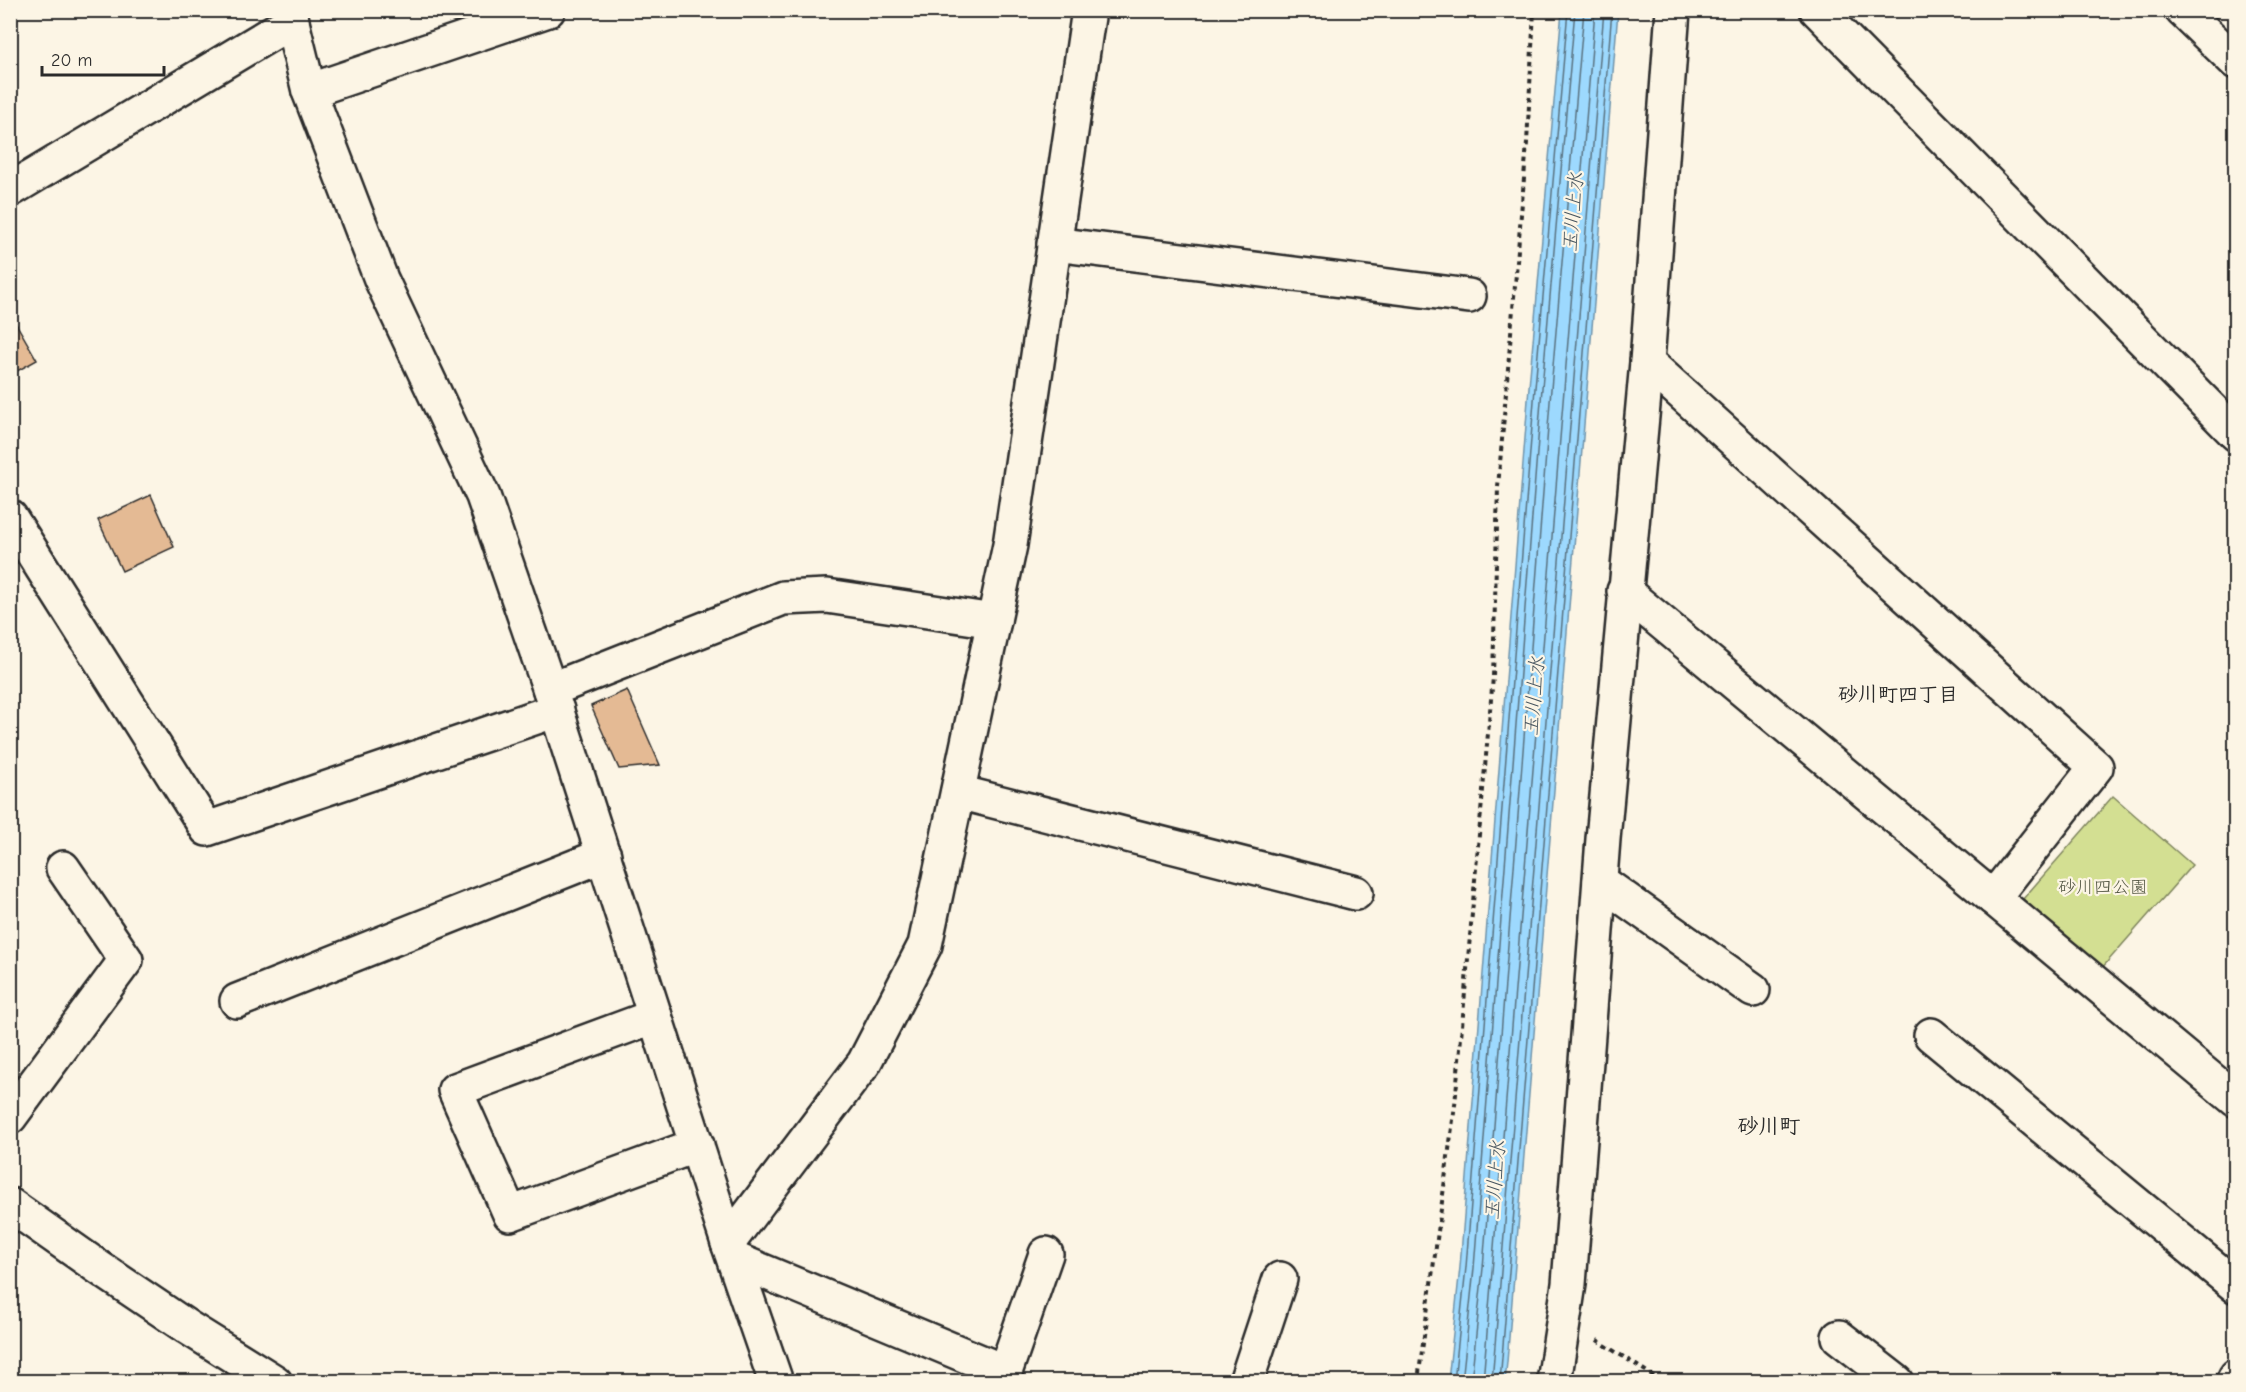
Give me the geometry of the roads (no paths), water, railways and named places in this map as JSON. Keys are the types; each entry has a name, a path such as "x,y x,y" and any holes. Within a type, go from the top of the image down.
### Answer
{"street":[{"path":"309,91 548,10"},
{"path":"731,1251 864,1063 925,945 1010,545 1089,10"},
{"path":"1554,1382 1569,1284 1624,591 1647,362 1673,10"},
{"path":"1817,10 2235,434"},
{"path":"2182,10 2235,62"},
{"path":"10,190 290,16 309,91 381,279 483,496 553,700 731,1251 776,1382"},
{"path":"1054,244 1469,296"},
{"path":"1647,362 2096,767 1993,898"},
{"path":"10,517 207,829 553,700 783,598 827,596 994,621"},
{"path":"1624,591 2235,1100"},
{"path":"958,792 1356,892"},
{"path":"237,1001 604,855"},
{"path":"10,1117 126,960 63,868"},
{"path":"1600,881 1753,990"},
{"path":"655,1016 455,1090 510,1214 697,1145"},
{"path":"1931,1035 2235,1286"},
{"path":"10,1205 107,1274 275,1382"},
{"path":"731,1251 1014,1377 1046,1254"},
{"path":"1246,1382 1280,1279"},
{"path":"1839,1337 1897,1382"},
{"path":"2233,1382 2235,1376"}],"water":[{"name":"玉川上水","path":"1562,11 1618,11 1507,1362 1505,1381 1448,1381 1460,1267 1529,387"}],"district":[{"name":"砂川町四丁目","path":"1898,694"},
{"name":"砂川町","path":"1769,1126"}],"park label":[{"name":"砂川四公園","path":"2103,887"}]}
